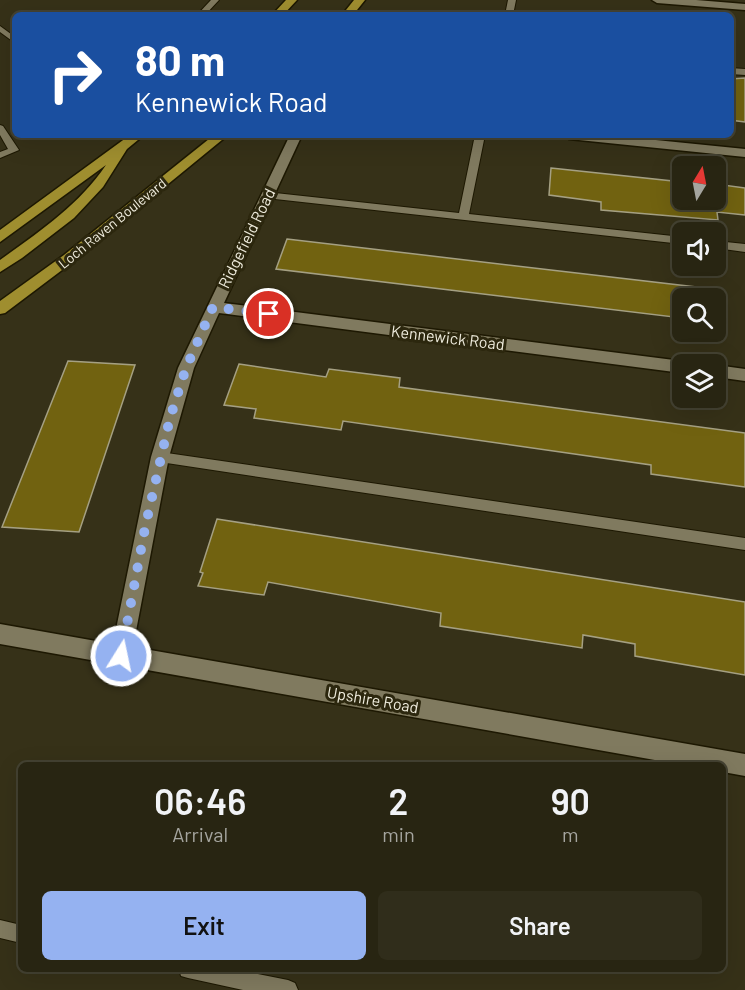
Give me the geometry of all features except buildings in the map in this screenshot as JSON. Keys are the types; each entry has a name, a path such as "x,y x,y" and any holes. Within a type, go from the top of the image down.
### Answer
{"main road":[{"path":"281,12 292,0"},
{"path":"350,12 360,0"},
{"path":"2,233 134,138"},
{"name":"Loch Raven Boulevard","path":"0,311 218,138"},
{"path":"0,267 96,190 114,164 121,148"}],"street":[{"path":"657,0 745,7"},
{"name":"Ridgefield Road","path":"121,656 160,458 186,368 294,138"},
{"path":"598,138 745,153"},
{"name":"Kennewick Road","path":"213,307 672,366"},
{"path":"726,372 745,375"},
{"name":"Upshire Road","path":"0,634 745,765"}],"lane":[{"path":"204,12 215,0"},
{"path":"0,28 12,38"},
{"path":"0,128 14,150 0,155"},
{"path":"463,218 479,138"},
{"path":"266,195 672,240"},
{"path":"726,246 745,248"},
{"path":"160,458 745,544"},
{"path":"0,929 18,933"},
{"path":"202,972 288,990"}],"route":[{"path":"121,656 160,458 186,368 213,307 269,314"}]}
